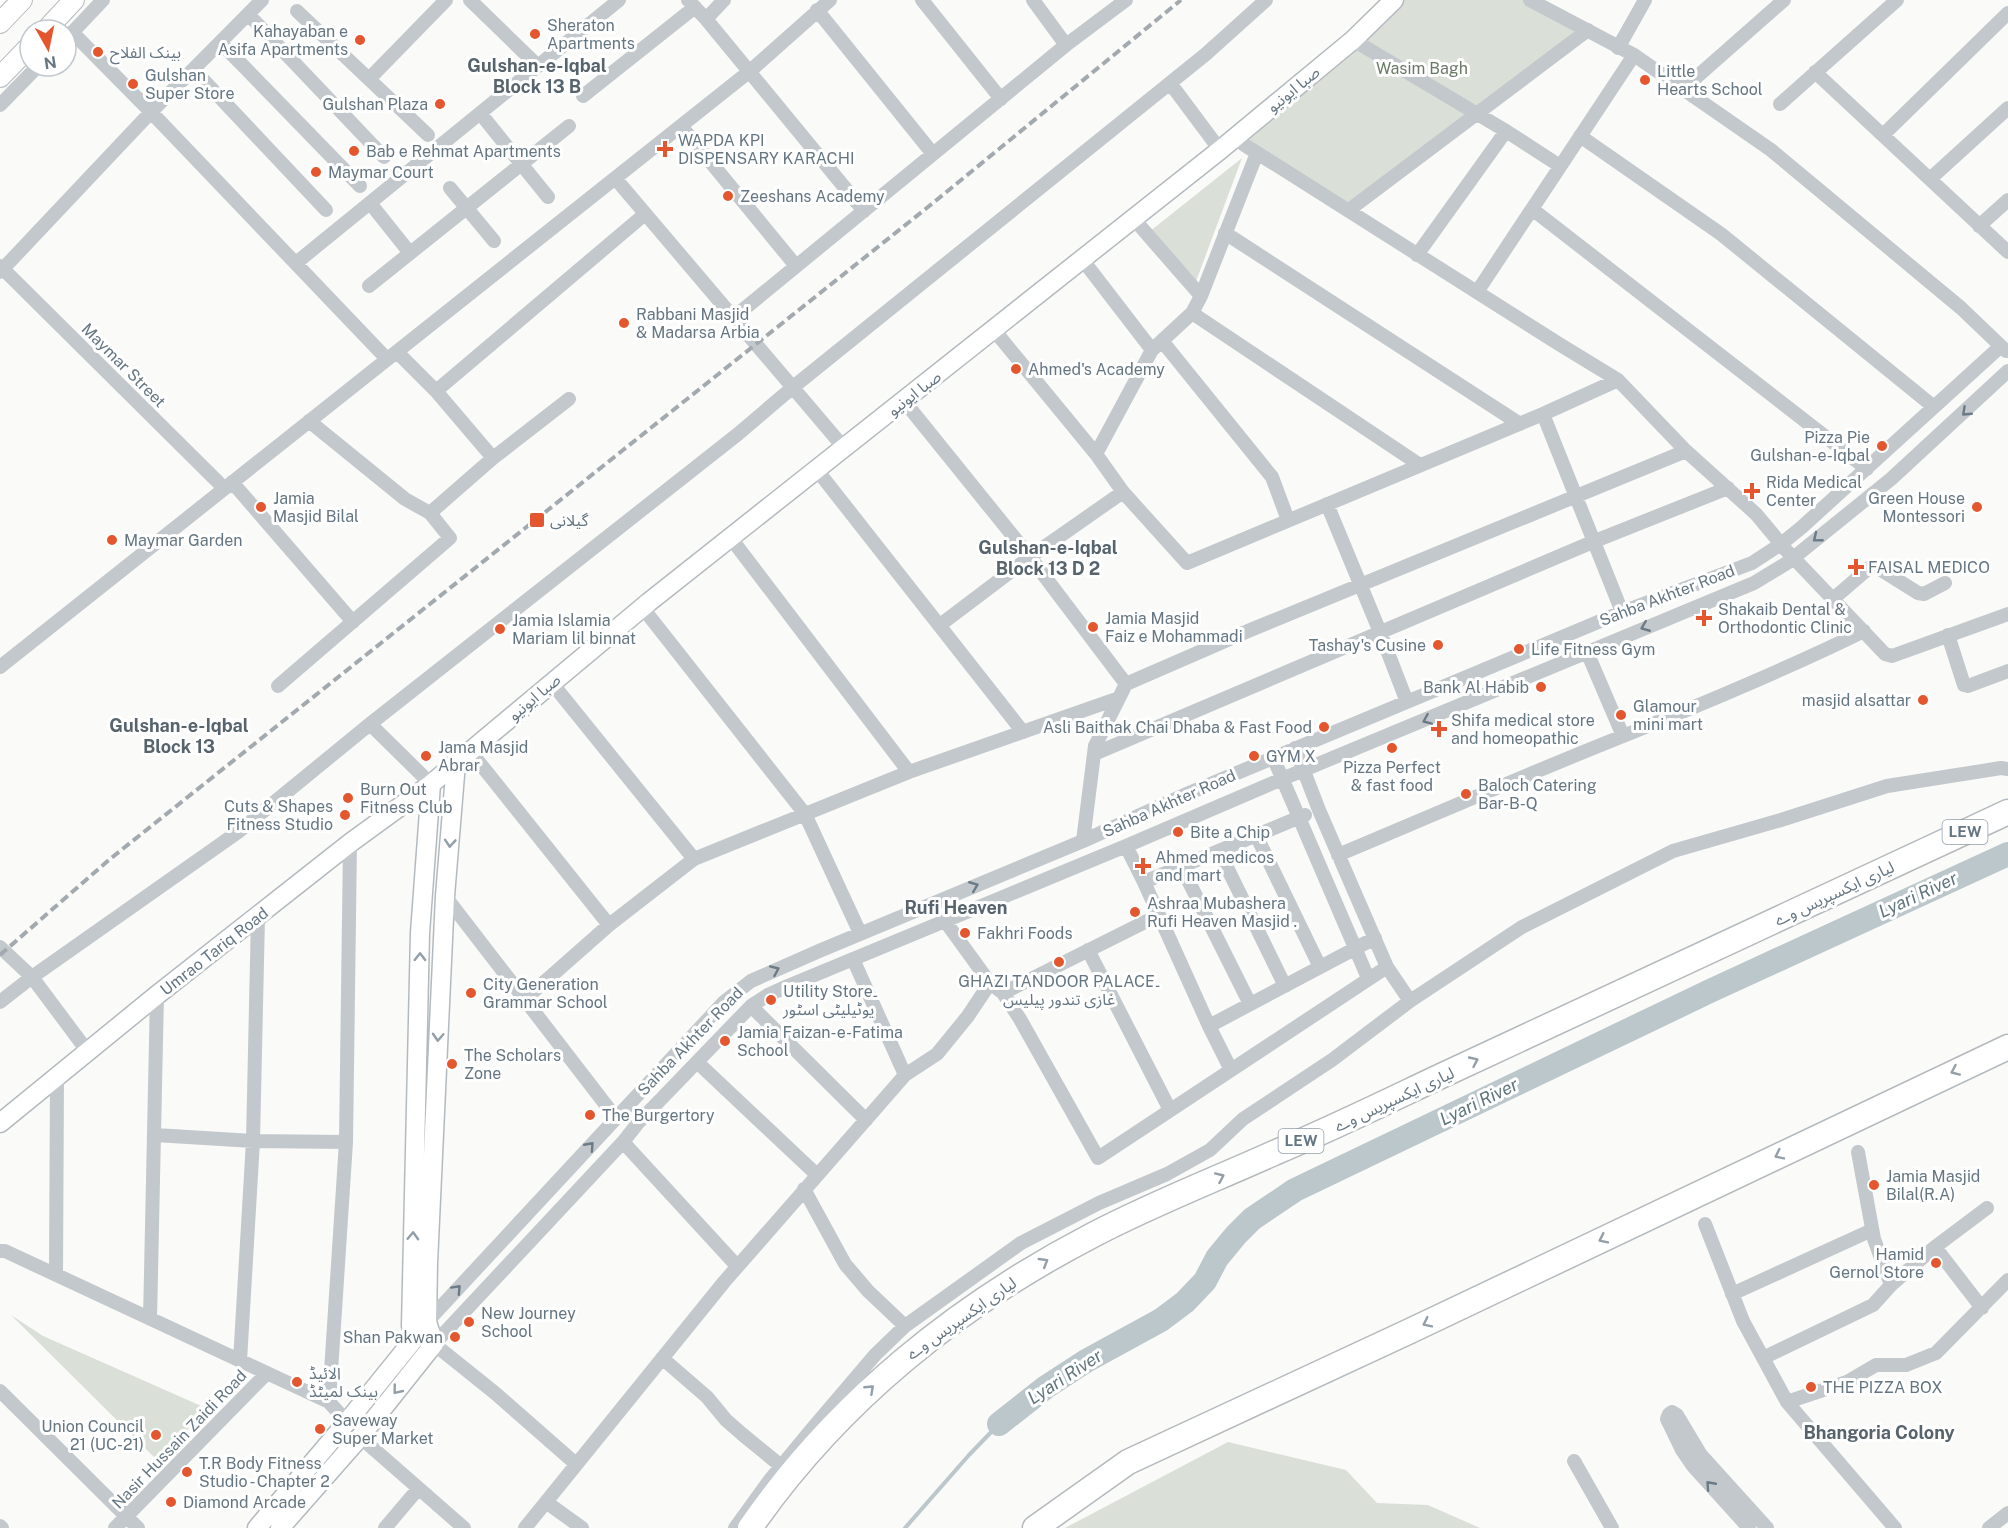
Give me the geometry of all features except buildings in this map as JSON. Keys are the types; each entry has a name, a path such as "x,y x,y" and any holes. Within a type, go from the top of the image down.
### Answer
{"highway":[{"name":"لیاری ایکسپریس وے","path":"750,1528 767,1504 842,1415 899,1363 969,1310 1059,1253 1130,1216 1313,1136 2008,812"},
{"path":"1035,1528 1128,1462 2008,1047"}],"main road":[{"path":"0,23 22,0"},
{"path":"57,18 74,0"},
{"name":"صبا ایونیو","path":"431,784 642,607 1220,150 1353,40 1394,0"},
{"path":"0,76 18,59"},
{"path":"420,1262 456,763"},
{"path":"431,784 420,933 420,1262 423,1327 434,1344"},
{"name":"Umrao Tariq Road","path":"0,1123 157,995 350,843 431,784"},
{"name":"Sahba Akhter Road","path":"257,1528 347,1422 423,1327"},
{"name":"Sahba Akhter Road","path":"280,1528 360,1437 434,1344"}],"street":[{"path":"78,26 103,0"},
{"path":"1,269 262,0"},
{"path":"369,79 446,0"},
{"path":"470,0 538,66"},
{"path":"296,263 619,0"},
{"path":"706,19 724,0"},
{"path":"0,667 750,71 830,0"},
{"path":"922,0 1001,99"},
{"path":"1034,0 1066,45"},
{"path":"733,318 1066,45 1126,0"},
{"path":"0,1002 32,976 238,832 370,724 738,434 1206,54 1266,0"},
{"path":"1530,0 1634,55 1771,150 1961,308 2005,349"},
{"path":"1618,48 1645,0"},
{"path":"1683,89 1784,0"},
{"path":"1780,104 1897,0"},
{"path":"583,96 691,3 750,71 864,211"},
{"path":"817,10 933,154"},
{"path":"297,11 428,135"},
{"path":"1883,135 2008,13"},
{"path":"248,14 384,157"},
{"path":"1349,210 1588,30"},
{"path":"1353,40 1506,130 1560,166"},
{"path":"220,42 360,186"},
{"path":"78,43 151,112 296,263 392,356 436,391 493,458"},
{"path":"1477,292 1634,55"},
{"path":"194,69 326,210"},
{"path":"1815,72 2008,252"},
{"path":"0,105 26,78"},
{"path":"1170,82 1220,150"},
{"path":"1929,179 2008,108"},
{"path":"480,113 548,196"},
{"path":"369,286 569,126"},
{"path":"681,126 796,266"},
{"path":"1417,255 1506,130"},
{"path":"1236,136 1243,144 1257,153 1618,380 1686,451 1756,514 1793,558 1888,656 2008,614"},
{"path":"1580,136 1721,234 1934,407"},
{"path":"1096,454 1157,345 1192,313 1201,296 1257,153"},
{"path":"615,178 845,448"},
{"path":"450,188 494,242"},
{"path":"1979,226 2008,200"},
{"path":"370,202 410,253"},
{"path":"1532,209 1867,469"},
{"path":"436,391 645,214"},
{"path":"1133,218 1201,296"},
{"path":"1225,233 1520,424"},
{"path":"1082,259 1272,477 1288,520"},
{"name":"Maymar Street","path":"1,269 228,485 353,622"},
{"path":"1192,313 1420,465"},
{"path":"994,330 1096,454 1123,492 1187,564 1544,414 1618,380"},
{"name":"Sahba Akhter Road","path":"423,1327 724,1002 751,981 860,933 1083,841 1273,757 1622,612 1752,563 1781,544 1934,407 2005,349"},
{"name":"Sahba Akhter Road","path":"434,1344 697,1062 751,1006 768,995 1754,583 1793,558 1891,479 2008,371"},
{"path":"430,513 493,458 568,399"},
{"path":"904,401 1030,557 1126,684"},
{"path":"1544,414 1622,612"},
{"path":"278,686 450,538 430,513 405,499 309,421"},
{"path":"1083,841 1095,746 1126,684 1686,451"},
{"path":"818,470 1023,732"},
{"path":"1094,754 1595,541 1728,488"},
{"path":"940,625 1030,557 1123,492"},
{"path":"1327,504 1407,702"},
{"path":"730,537 909,772"},
{"path":"1833,599 1869,568 1875,566 1918,593 1924,594 1945,583"},
{"path":"642,607 805,814 860,933"},
{"path":"1338,855 1784,669 1864,631"},
{"path":"1948,635 1964,685 1968,686 2008,671"},
{"path":"1587,652 1623,736"},
{"path":"551,682 694,859"},
{"path":"524,1000 609,925 694,859 909,772 1119,698"},
{"path":"370,724 431,784"},
{"path":"1295,748 1319,810 1387,967 1410,1001"},
{"path":"470,751 609,925"},
{"path":"1273,757 1368,978"},
{"path":"735,1528 781,1466 875,1355 905,1326 1021,1243 1100,1203 1167,1174 1210,1150 1243,1119 1332,1060 1410,1001 1522,927 1673,851 1887,786 2001,768 2008,769"},
{"path":"1144,882 1319,810"},
{"path":"1256,835 1320,967"},
{"path":"329,1402 346,1142 350,843"},
{"path":"1126,846 1231,1070"},
{"path":"1219,851 1285,986"},
{"path":"1181,866 1250,1005"},
{"path":"445,896 616,1118"},
{"path":"1004,993 1159,915"},
{"path":"240,1361 253,1141 258,916"},
{"path":"945,921 990,982 1004,993 1098,1158 1387,967"},
{"path":"1209,1026 1375,938"},
{"path":"0,947 32,976 88,1052"},
{"path":"1088,950 1170,1110"},
{"path":"853,959 905,1075"},
{"path":"525,1528 737,1266 905,1075 937,1054 968,1016 990,982"},
{"path":"150,1319 157,995"},
{"path":"751,1006 866,1120"},
{"path":"697,1062 817,1175"},
{"path":"56,1275 57,1077"},
{"path":"155,1135 253,1141 346,1142"},
{"path":"623,1142 737,1266"},
{"path":"1858,1152 1874,1239 1891,1285"},
{"path":"804,1189 845,1264 868,1291 905,1326"},
{"path":"1763,1358 1873,1305 1891,1285 1935,1247 1987,1208"},
{"path":"1705,1224 1743,1321 1787,1402 1895,1528"},
{"path":"1732,1294 1872,1230"},
{"path":"1935,1247 1982,1308"},
{"path":"0,1251 6,1251 329,1402 347,1422"},
{"path":"1787,1402 1847,1382 1876,1365 1906,1365 1936,1353 2007,1284"},
{"path":"434,1344 495,1392 576,1464"},
{"path":"662,1358 707,1397 726,1420 781,1466"},
{"name":"Nasir Hussain Zaidi Road","path":"116,1528 267,1373"},
{"path":"0,1391 138,1528"},
{"path":"1749,1528 1682,1450 1667,1419 1669,1414 1672,1412 1677,1415 1701,1455 1767,1528"},
{"path":"360,1437 457,1526"},
{"path":"1574,1461 1612,1528"},
{"path":"385,1528 418,1489"},
{"path":"546,1502 582,1528"},
{"path":"1989,1528 2008,1512"}],"green space":[{"name":"Wasim Bagh","path":"1390,0 1528,0 1588,30 1349,210 1236,136"},
{"path":"1242,158 1195,284 1149,232"},
{"path":"11,1315 43,1336 208,1409 157,1460"},
{"path":"1228,1442 1346,1470 1377,1503 1428,1505 1480,1528 1065,1528"}],"waterway":[{"name":"Lyari River","path":"999,1424 1046,1387 1086,1361 1161,1320 1185,1302 1205,1281 1217,1258 1236,1235 1252,1219 1295,1190 1710,991 2008,854"},
{"path":"905,1528 999,1424"}],"railway":[{"path":"0,955 110,859 933,203 1181,0"}],"place":[{"name":"Sheraton Apartments","path":"535,34"},
{"name":"Kahayaban e Asifa Apartments","path":"360,40"},
{"name":"بینک الفلاح","path":"98,52"},
{"name":"Little Hearts School","path":"1645,80"},
{"name":"Gulshan Super Store","path":"133,84"},
{"name":"Gulshan Plaza","path":"440,104"},
{"name":"WAPDA KPI DISPENSARY KARACHI","path":"665,149"},
{"name":"Bab e Rehmat Apartments","path":"354,151"},
{"name":"Maymar Court","path":"316,172"},
{"name":"Zeeshans Academy","path":"728,196"},
{"name":"Rabbani Masjid & Madarsa Arbia","path":"624,323"},
{"name":"Ahmed's Academy","path":"1016,369"},
{"name":"Pizza Pie Gulshan-e-Iqbal","path":"1882,446"},
{"name":"Rida Medical Center","path":"1752,491"},
{"name":"Jamia Masjid Bilal","path":"261,507"},
{"name":"Green House Montessori","path":"1977,507"},
{"name":"گیلانی","path":"537,520"},
{"name":"Maymar Garden","path":"112,540"},
{"name":"FAISAL MEDICO","path":"1856,567"},
{"name":"Shakaib Dental & Orthodontic Clinic","path":"1704,618"},
{"name":"Jamia Masjid Faiz e Mohammadi","path":"1093,627"},
{"name":"Jamia Islamia Mariam lil binnat","path":"500,629"},
{"name":"Tashay's Cusine","path":"1438,645"},
{"name":"Life Fitness Gym","path":"1519,649"},
{"name":"Bank Al Habib","path":"1541,687"},
{"name":"masjid alsattar","path":"1923,700"},
{"name":"Glamour mini mart","path":"1621,715"},
{"name":"Asli Baithak Chai Dhaba & Fast Food","path":"1324,727"},
{"name":"Shifa medical store and homeopathic","path":"1439,729"},
{"name":"Pizza Perfect & fast food","path":"1392,748"},
{"name":"Jama Masjid Abrar","path":"426,756"},
{"name":"GYM X","path":"1254,756"},
{"name":"Baloch Catering Bar-B-Q","path":"1466,794"},
{"name":"Burn Out Fitness Club","path":"348,798"},
{"name":"Cuts & Shapes Fitness Studio","path":"345,815"},
{"name":"Bite a Chip","path":"1178,832"},
{"name":"Ahmed medicos and mart","path":"1143,866"},
{"name":"Ashraa Mubashera Rufi Heaven Masjid .","path":"1135,912"},
{"name":"Fakhri Foods","path":"965,933"},
{"name":"GHAZI TANDOOR PALACE۔ غازی تندور پیلیس","path":"1059,962"},
{"name":"City Generation Grammar School","path":"471,993"},
{"name":"Utility Store۔ یوٹیلیٹی اسٹور","path":"771,1000"},
{"name":"Jamia Faizan-e-Fatima School","path":"725,1041"},
{"name":"The Scholars Zone","path":"452,1064"},
{"name":"The Burgertory","path":"590,1115"},
{"name":"Jamia Masjid Bilal(R.A)","path":"1874,1185"},
{"name":"Hamid Gernol Store","path":"1936,1263"},
{"name":"New Journey School","path":"469,1322"},
{"name":"Shan Pakwan","path":"455,1337"},
{"name":"الائیڈ بینک لمیٹڈ","path":"297,1382"},
{"name":"THE PIZZA BOX","path":"1811,1387"},
{"name":"Saveway Super Market","path":"320,1429"},
{"name":"Union Council 21 (UC-21)","path":"156,1435"},
{"name":"T.R Body Fitness Studio - Chapter 2","path":"187,1472"},
{"name":"Diamond Arcade","path":"171,1502"}],"district":[{"name":"Gulshan-e-Iqbal Block 13 B","path":"537,76"},
{"name":"Gulshan-e-Iqbal Block 13 D 2","path":"1048,558"},
{"name":"Gulshan-e-Iqbal Block 13","path":"179,736"},
{"name":"Rufi Heaven","path":"956,908"},
{"name":"Bhangoria Colony","path":"1879,1433"}]}
